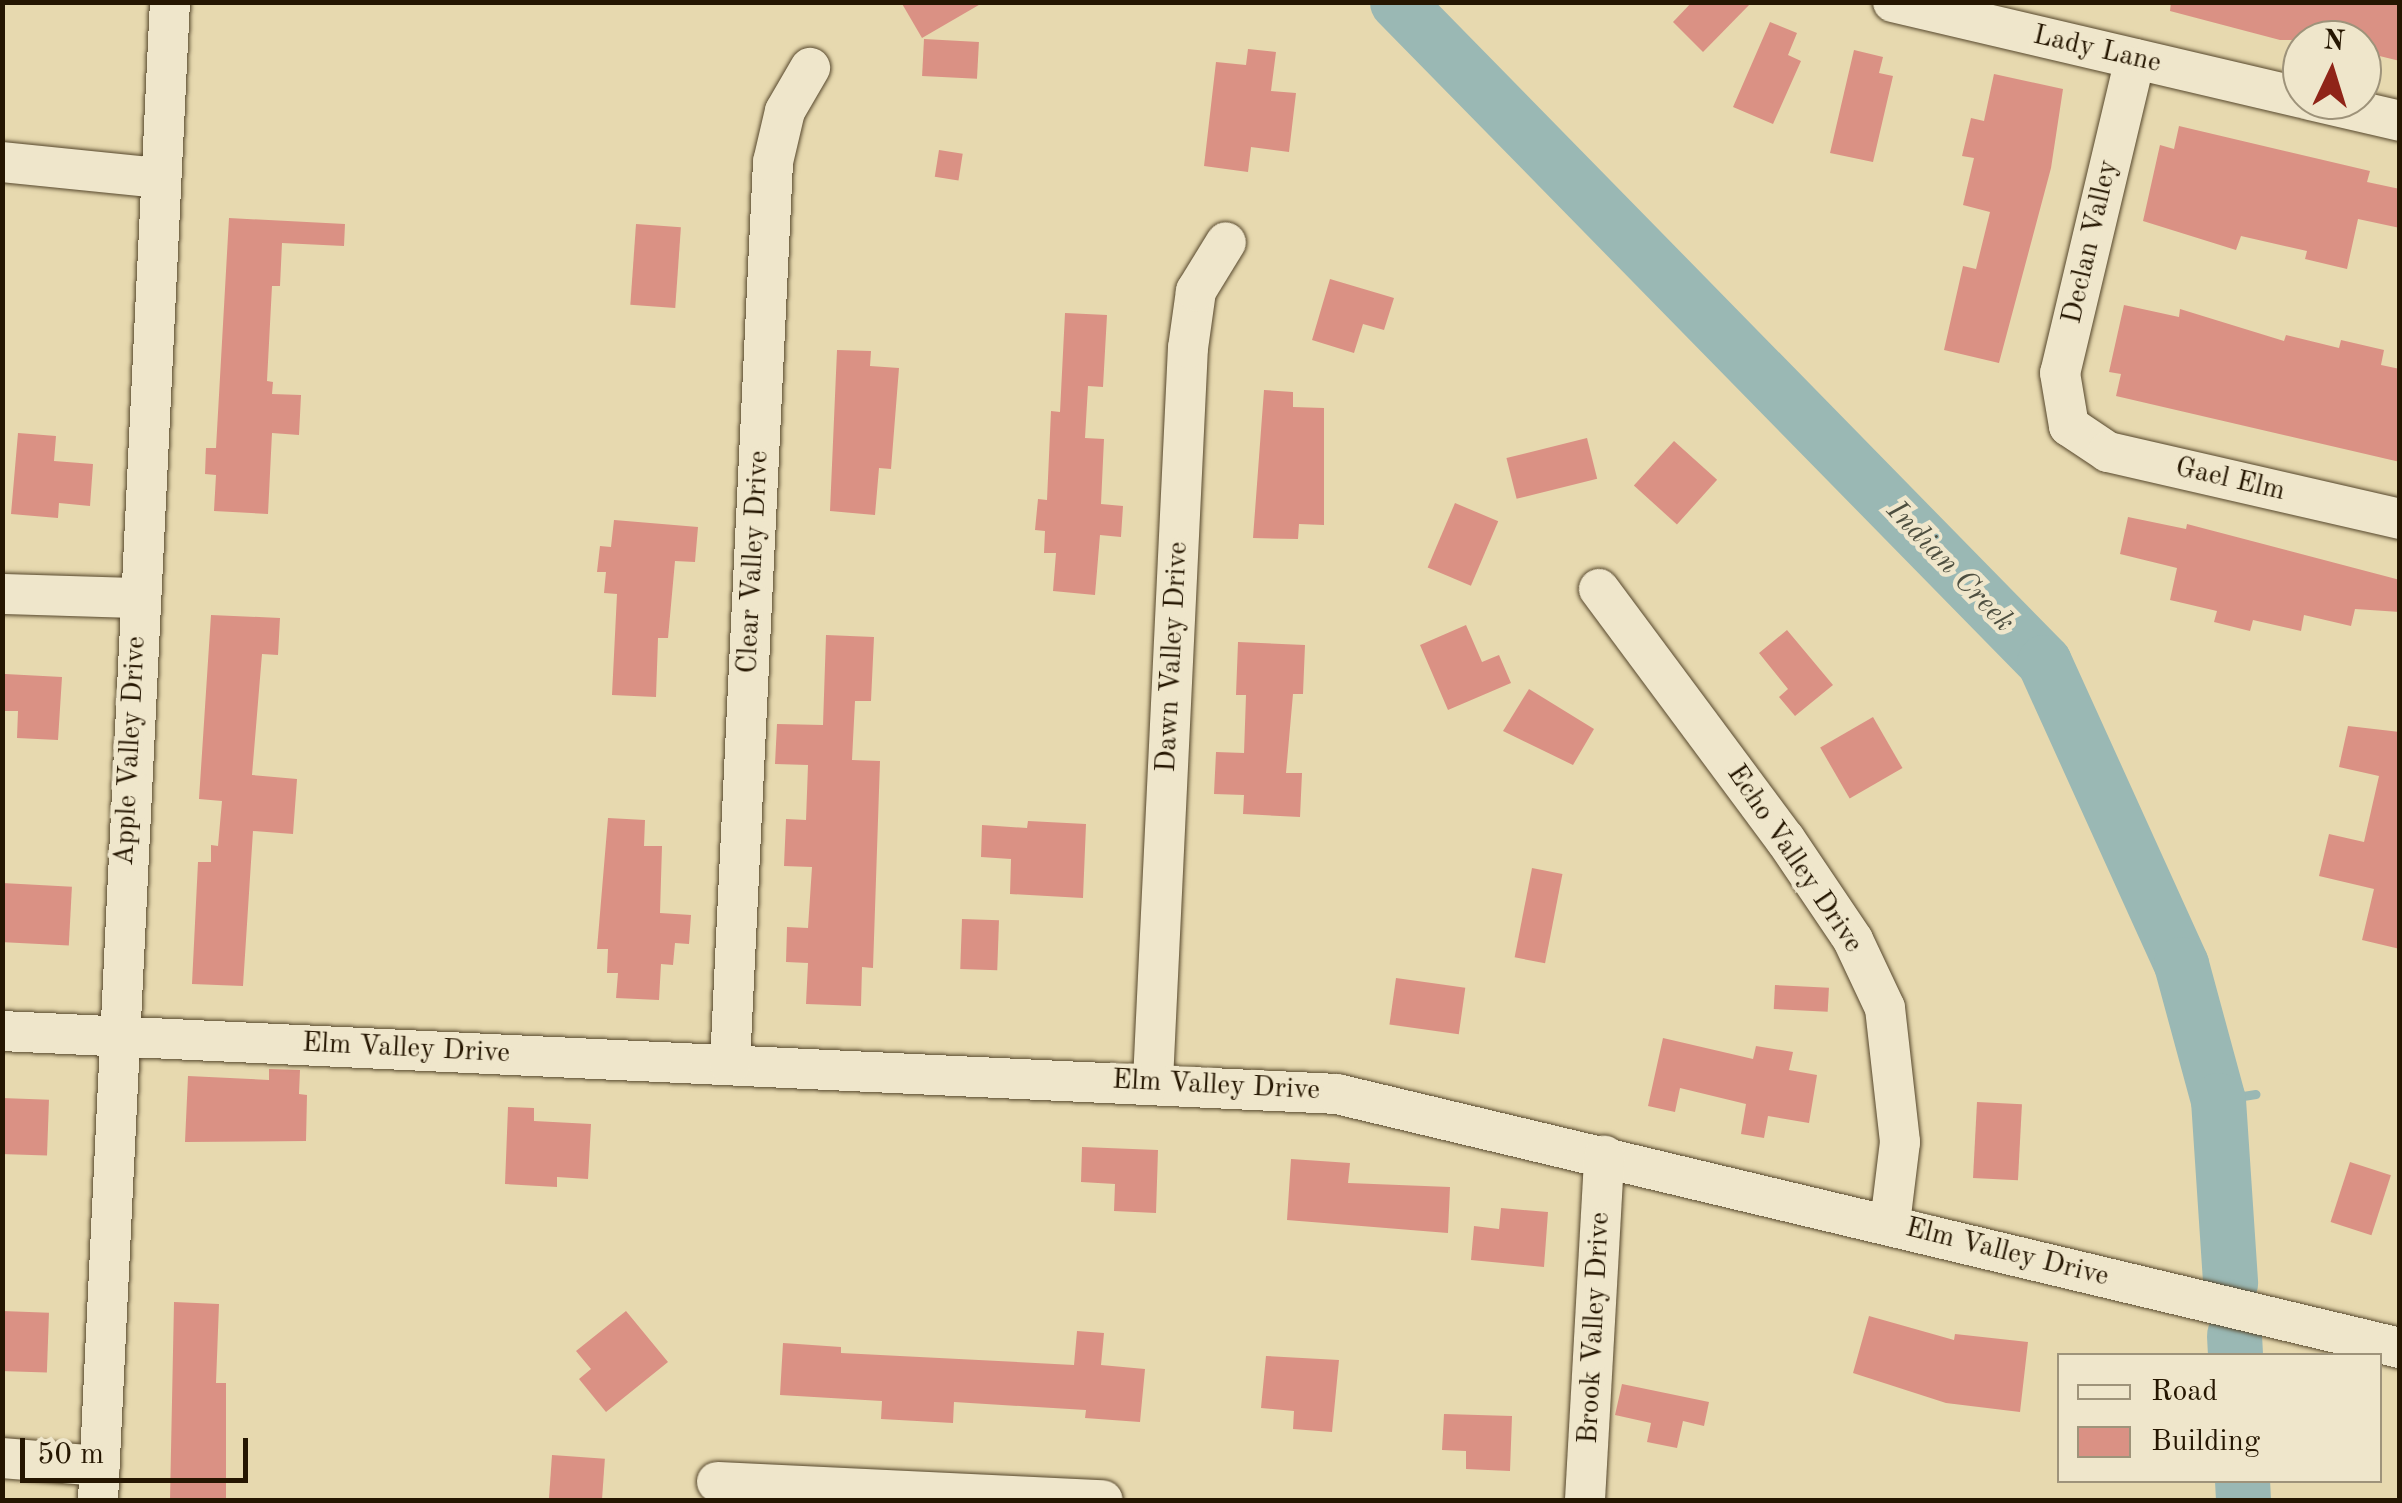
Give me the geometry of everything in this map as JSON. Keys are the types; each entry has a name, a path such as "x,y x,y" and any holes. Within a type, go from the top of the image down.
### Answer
{"street":[{"name":"Apple Valley Drive","path":"99,1483 170,2"},
{"name":"Lady Lane","path":"1893,2 2282,93"},
{"name":"Declan Valley","path":"2069,426 2060,373 2135,59"},
{"name":"Clear Valley Drive","path":"730,1064 773,162 785,112 810,68"},
{"path":"2,162 160,178"},
{"name":"Dawn Valley Drive","path":"1154,1081 1188,348 1196,291 1226,242"},
{"name":"Gael Elm","path":"2069,426 2108,452 2400,519"},
{"name":"Echo Valley Drive","path":"1598,589 1785,839 1853,940 1885,1008 1899,1125 1890,1224"},
{"path":"2,594 139,598"},
{"name":"Elm Valley Drive","path":"2,1031 1154,1081 1368,1099 2400,1348"},
{"name":"Brook Valley Drive","path":"1585,1500 1604,1156"},
{"path":"2,1458 99,1483"},
{"path":"717,1482 1104,1500"}],"building":[{"path":"901,2 984,2 922,38"},
{"path":"1692,2 1752,2 1703,52 1673,22"},
{"path":"2171,2 2400,2 2400,61 2382,57 2382,20 2282,20 2280,40 2170,11"},
{"path":"1770,22 1797,33 1788,55 1801,61 1773,124 1733,107"},
{"path":"924,39 979,42 977,79 922,76"},
{"path":"1248,49 1276,52 1271,91 1296,93 1289,152 1251,147 1248,172 1204,166 1216,62 1246,65"},
{"path":"1854,50 1883,57 1879,73 1893,76 1873,162 1830,153"},
{"path":"1994,74 2063,89 2051,168 1999,363 1944,350 1963,266 1976,269 1990,212 1963,205 1974,158 1962,156 1971,118 1984,121"},
{"path":"2179,126 2370,171 2367,182 2400,189 2400,228 2358,219 2347,269 2305,259 2307,251 2241,236 2236,250 2143,221 2160,145 2174,149"},
{"path":"939,150 963,154 958,180 935,177"},
{"path":"229,218 345,224 344,246 282,243 280,286 272,286 267,381 273,382 272,394 301,395 299,435 272,433 268,514 214,511 216,475 205,474 206,448 216,448"},
{"path":"636,224 681,227 675,308 630,305"},
{"path":"1330,279 1394,298 1384,330 1363,324 1354,353 1312,340"},
{"path":"2124,305 2179,317 2180,309 2284,341 2286,335 2339,348 2341,340 2384,350 2381,365 2400,369 2400,462 2116,396 2121,374 2109,372"},
{"path":"1065,313 1107,315 1103,387 1088,386 1085,438 1104,439 1101,504 1123,506 1121,537 1100,535 1095,595 1053,591 1056,553 1044,553 1045,531 1035,530 1038,499 1047,500 1051,411 1060,412"},
{"path":"837,350 871,351 870,366 899,368 891,469 879,468 875,515 830,511"},
{"path":"1264,390 1293,392 1293,407 1324,408 1324,525 1299,524 1298,539 1253,538"},
{"path":"18,433 56,436 54,461 93,464 90,506 59,503 58,518 11,514"},
{"path":"1587,438 1597,479 1517,499 1506,458"},
{"path":"1674,441 1717,480 1677,524 1634,486"},
{"path":"1455,503 1498,521 1471,586 1428,567"},
{"path":"2128,517 2186,529 2187,524 2400,580 2400,612 2355,609 2351,626 2304,615 2301,631 2253,620 2250,631 2214,622 2217,611 2170,600 2177,568 2120,554"},
{"path":"614,520 698,527 695,562 675,561 668,638 658,638 656,697 612,695 617,594 604,593 606,572 597,572 600,546 611,547"},
{"path":"211,615 280,618 278,655 262,654 252,775 297,779 293,834 253,831 243,986 192,984 198,862 211,862 211,845 218,846 222,801 199,799"},
{"path":"1466,625 1482,662 1499,655 1511,683 1448,710 1420,645"},
{"path":"1787,630 1833,685 1795,716 1779,697 1788,689 1759,653"},
{"path":"826,635 874,637 871,701 855,701 852,760 880,761 873,968 862,967 861,1006 806,1004 808,963 786,962 787,927 808,928 812,867 784,866 786,819 806,820 808,765 775,764 777,724 823,725"},
{"path":"1238,642 1305,645 1303,694 1293,694 1286,773 1302,773 1300,817 1243,814 1244,795 1214,794 1216,752 1244,753 1246,695 1236,695"},
{"path":"5,674 62,677 58,740 17,738 18,711 3,711"},
{"path":"1529,689 1594,729 1573,765 1503,731"},
{"path":"1873,717 1902,768 1850,799 1820,748"},
{"path":"2348,726 2400,732 2400,949 2362,940 2374,889 2319,876 2329,834 2364,842 2379,776 2339,767"},
{"path":"608,818 645,820 644,846 662,846 660,913 691,915 689,944 675,943 673,965 661,964 659,1000 616,998 618,973 607,973 608,949 597,949"},
{"path":"1028,821 1086,824 1083,898 1010,894 1011,859 981,857 982,825 1027,828"},
{"path":"1532,868 1562,874 1545,963 1515,957"},
{"path":"2,883 72,887 69,946 2,942"},
{"path":"962,919 999,920 997,970 960,969"},
{"path":"1396,978 1465,988 1459,1034 1389,1025"},
{"path":"1775,985 1829,988 1828,1012 1774,1009"},
{"path":"1663,1038 1753,1059 1756,1046 1793,1052 1789,1070 1817,1075 1809,1123 1768,1116 1764,1138 1741,1134 1746,1104 1680,1088 1675,1112 1648,1106"},
{"path":"269,1069 300,1070 299,1094 307,1095 306,1141 185,1142 188,1076 269,1080"},
{"path":"2,1098 49,1100 47,1156 2,1154"},
{"path":"1977,1102 2022,1104 2018,1180 1973,1178"},
{"path":"508,1107 534,1108 534,1121 591,1124 588,1179 557,1177 557,1187 505,1184"},
{"path":"1082,1147 1158,1150 1156,1213 1114,1211 1115,1184 1081,1182"},
{"path":"1291,1159 1350,1163 1348,1183 1450,1187 1448,1233 1287,1220"},
{"path":"2350,1162 2391,1175 2371,1235 2331,1222"},
{"path":"1501,1208 1548,1212 1544,1267 1471,1260 1474,1226 1499,1229"},
{"path":"174,1302 219,1304 216,1383 226,1383 226,1500 170,1500"},
{"path":"2,1311 49,1313 47,1373 2,1371"},
{"path":"626,1311 668,1362 606,1412 579,1379 591,1369 576,1351"},
{"path":"1869,1316 1954,1340 1955,1334 2028,1342 2020,1412 1946,1403 1853,1373"},
{"path":"1077,1331 1104,1333 1101,1365 1145,1369 1140,1422 1085,1418 1086,1410 954,1402 953,1423 881,1419 882,1401 780,1395 783,1343 841,1347 841,1353 1074,1365"},
{"path":"1266,1356 1339,1360 1332,1432 1293,1429 1294,1411 1261,1408"},
{"path":"1622,1384 1709,1402 1704,1426 1683,1421 1677,1448 1647,1442 1651,1423 1615,1415"},
{"path":"1444,1414 1512,1416 1510,1471 1466,1469 1466,1451 1442,1450"},
{"path":"552,1455 605,1459 602,1500 549,1500"}],"waterway":[{"name":"Indian Creek","path":"1397,2 2044,662 2181,964 2218,1100 2230,1283"},
{"path":"2218,1100 2256,1094"},
{"name":"Indian Creek","path":"2234,1335 2235,1353"},
{"name":"Indian Creek","path":"2242,1483 2243,1500"}]}
